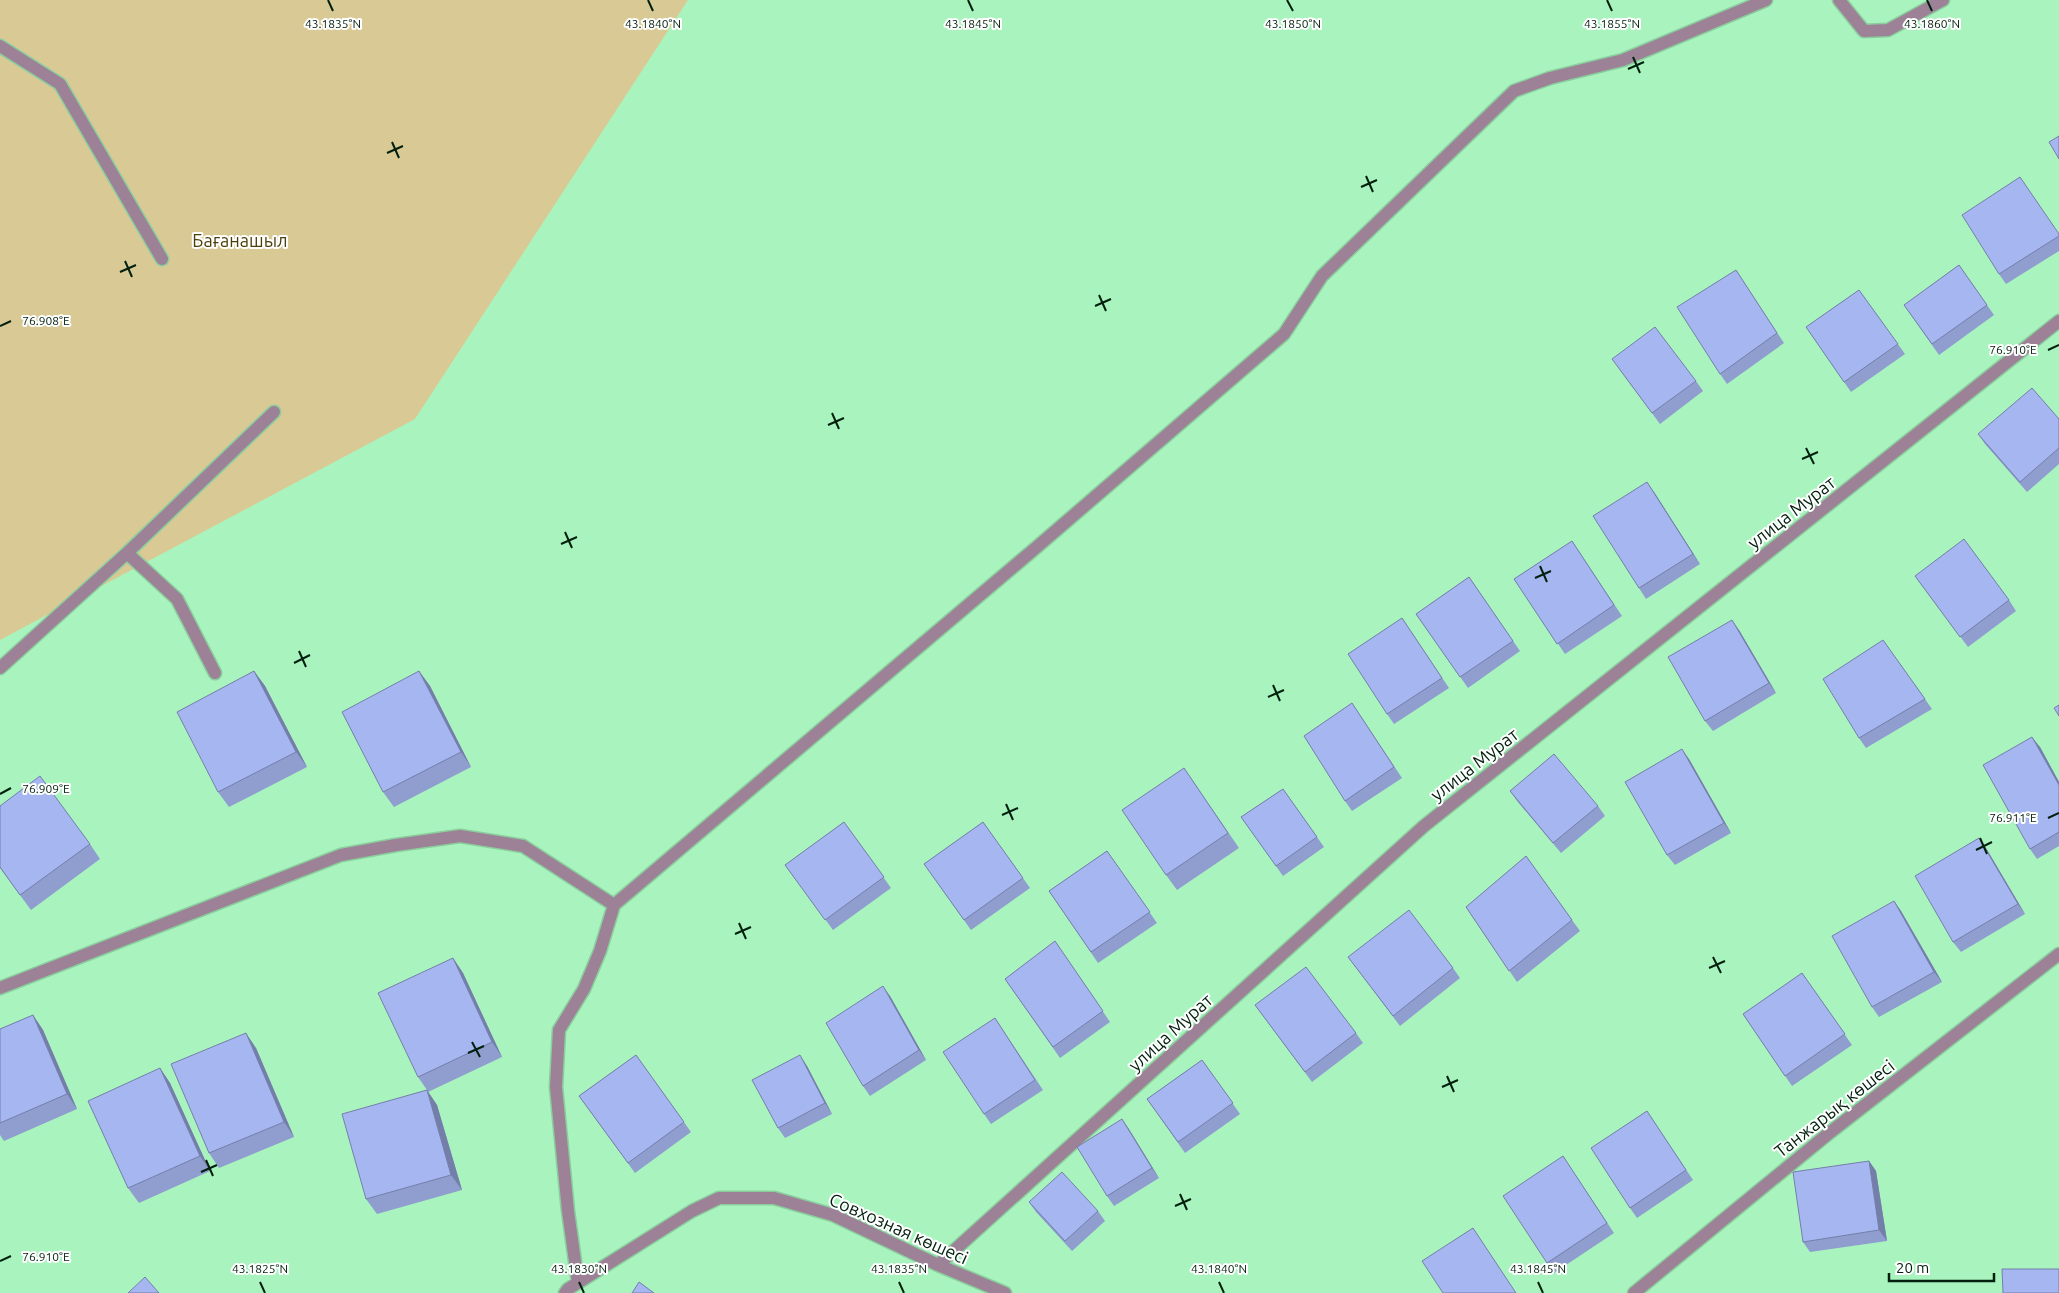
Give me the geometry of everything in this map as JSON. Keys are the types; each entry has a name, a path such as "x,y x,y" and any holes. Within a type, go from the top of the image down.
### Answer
{"street":[{"path":"578,1283 568,1211 556,1086 559,1030 584,990 600,951 614,905 1030,553 1284,334 1322,276 1514,90 1550,78 1623,60 1766,0"},
{"path":"1839,0 1864,32 1888,30 1943,0"},
{"path":"0,46 60,84 162,259"},
{"name":"улица Мурат","path":"938,1265 1424,826 2059,321"},
{"path":"0,668 127,553 274,412"},
{"path":"127,553 177,598 215,673"},
{"path":"0,988 341,855 396,844 460,836 523,846 614,905"},
{"name":"Танжарық көшесі","path":"1634,1293 1828,1134 2059,954"},
{"name":"Совхозная көшесі","path":"565,1293 692,1211 719,1198 774,1198 833,1215 938,1265 1005,1293"}],"green space":[{"name":"Бағанашыл","path":"0,0 688,0 415,419 0,640"}],"building":[{"path":"2059,136 2059,159 2049,142"},
{"path":"2020,177 2059,236 1999,274 1962,215"},
{"path":"1959,265 1987,305 1932,344 1904,305"},
{"path":"1736,270 1777,333 1720,374 1677,307"},
{"path":"1859,290 1898,344 1844,382 1806,327"},
{"path":"1655,327 1696,381 1652,413 1612,359"},
{"path":"2032,388 2059,419 2059,448 2020,482 1978,434"},
{"path":"1647,482 1693,554 1639,588 1593,516"},
{"path":"1964,539 2009,600 1960,637 1915,576"},
{"path":"1572,541 1614,605 1557,644 1514,579"},
{"path":"1469,577 1513,641 1460,677 1416,614"},
{"path":"1402,618 1442,678 1387,714 1348,654"},
{"path":"1732,620 1769,683 1705,721 1668,657"},
{"path":"1883,640 1925,699 1859,738 1823,679"},
{"path":"254,671 296,752 218,792 177,712"},
{"path":"419,671 461,752 383,792 342,712"},
{"path":"1352,703 1394,767 1345,801 1304,736"},
{"path":"2059,705 2059,716 2054,708"},
{"path":"2032,737 2059,785 2059,832 2030,849 1983,765"},
{"path":"1682,749 1724,823 1667,855 1625,782"},
{"path":"1554,754 1598,806 1553,843 1510,791"},
{"path":"1184,768 1228,833 1166,875 1122,810"},
{"path":"40,776 90,844 20,895 0,867 0,806"},
{"path":"1283,789 1317,837 1276,866 1241,817"},
{"path":"844,822 884,877 825,920 785,865"},
{"path":"983,822 1023,878 964,920 924,864"},
{"path":"1979,838 2018,904 1953,942 1915,876"},
{"path":"1107,851 1150,912 1091,952 1049,891"},
{"path":"1526,856 1572,920 1509,971 1466,907"},
{"path":"1894,901 1934,972 1872,1007 1832,936"},
{"path":"1409,910 1453,968 1393,1016 1348,957"},
{"path":"1055,941 1103,1011 1053,1047 1005,979"},
{"path":"453,958 492,1042 418,1077 378,993"},
{"path":"1306,967 1356,1033 1305,1072 1255,1005"},
{"path":"1802,973 1845,1034 1785,1076 1743,1014"},
{"path":"883,986 919,1050 863,1086 826,1023"},
{"path":"33,1015 67,1094 0,1123 0,1029"},
{"path":"995,1018 1035,1080 984,1114 943,1052"},
{"path":"246,1033 284,1122 209,1153 171,1064"},
{"path":"636,1055 684,1122 628,1163 579,1096"},
{"path":"800,1055 825,1103 778,1128 752,1080"},
{"path":"1202,1060 1233,1103 1178,1142 1147,1099"},
{"path":"160,1068 200,1156 128,1188 88,1101"},
{"path":"427,1090 451,1175 366,1199 342,1114"},
{"path":"1647,1111 1686,1170 1630,1208 1591,1148"},
{"path":"1122,1119 1152,1168 1107,1196 1077,1147"},
{"path":"1563,1156 1607,1223 1547,1263 1503,1196"},
{"path":"1869,1161 1879,1230 1803,1242 1793,1172"},
{"path":"1062,1172 1098,1211 1065,1241 1029,1202"},
{"path":"1473,1228 1516,1293 1443,1293 1422,1261"},
{"path":"2002,1269 2059,1269 2059,1293 2003,1293"},
{"path":"145,1277 159,1293 128,1293"},
{"path":"639,1282 654,1293 632,1293"}]}
